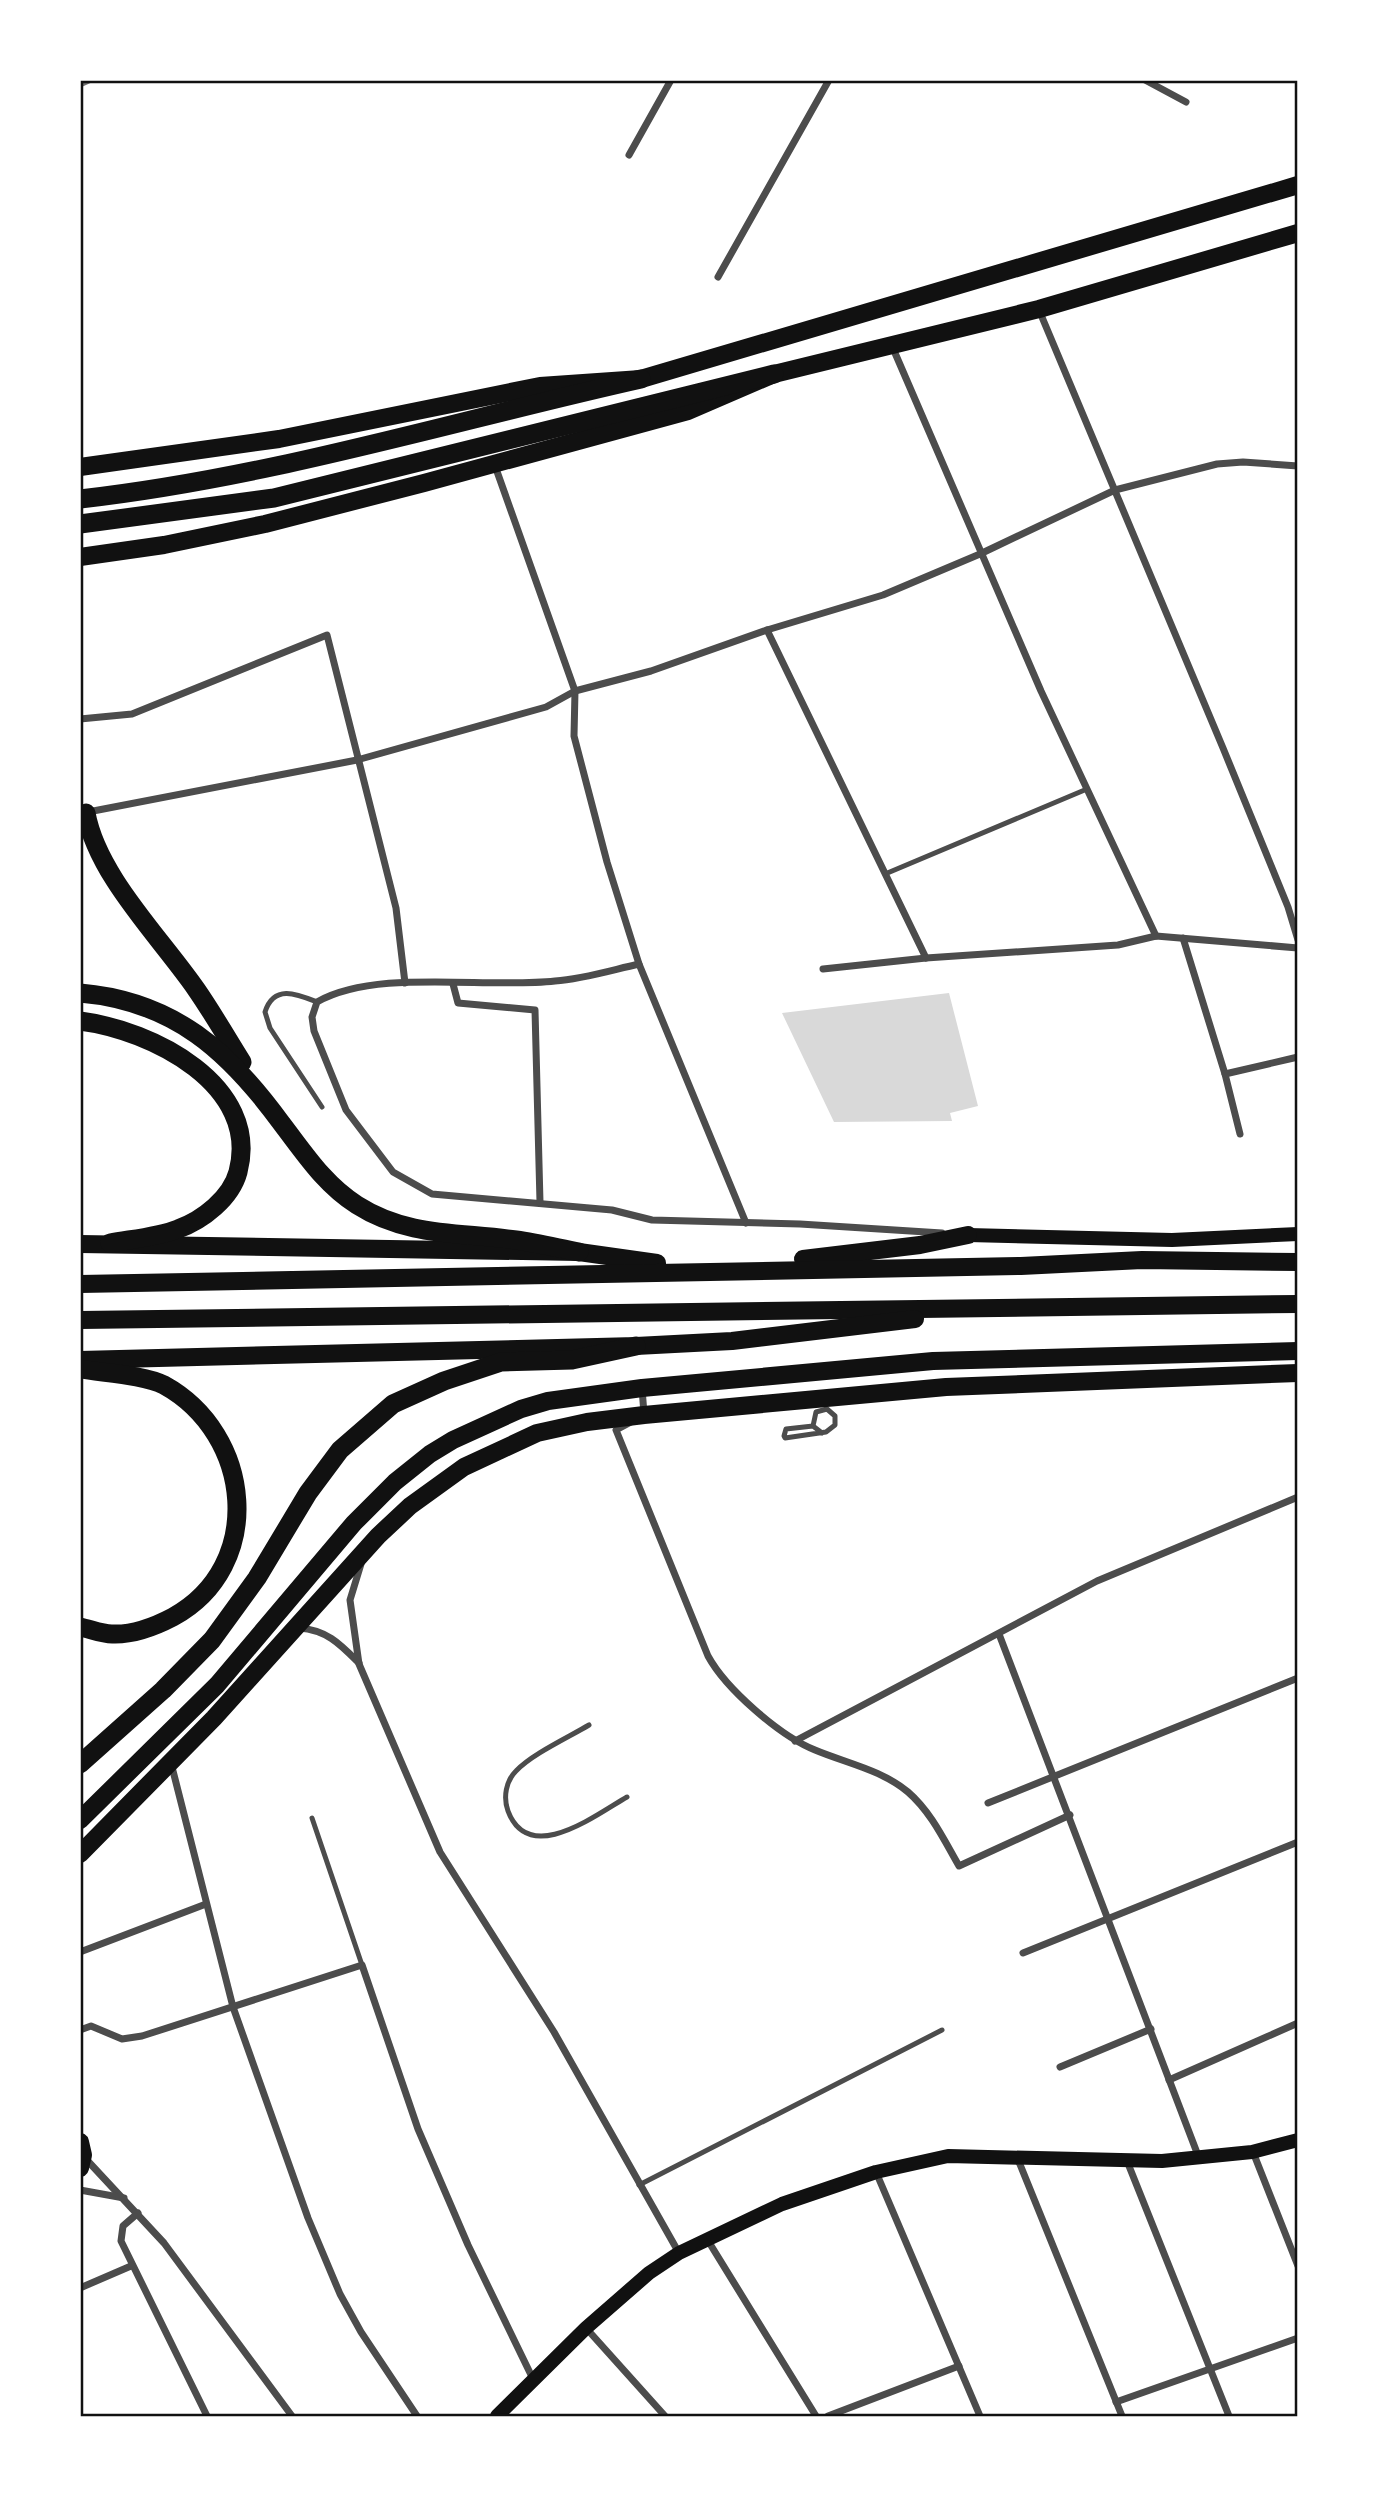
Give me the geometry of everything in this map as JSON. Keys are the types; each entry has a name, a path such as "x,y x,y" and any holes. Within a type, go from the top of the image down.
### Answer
{"highway":[{"path":"80,524 274,498 774,374"},
{"path":"80,499 144,492 275,469 641,379"},
{"path":"82,813 90,837 120,885 196,989 264,1099"},
{"path":"80,993 138,1004 201,1035 237,1065 331,1188 396,1225 448,1236 515,1240 579,1252"},
{"path":"80,1021 132,1032 170,1050 207,1078 236,1120 242,1156 234,1185 214,1208 178,1229 110,1243"},
{"path":"80,1764 154,1698 212,1640 257,1578 307,1493 340,1450 393,1404 443,1381 502,1362 572,1360 636,1346"},
{"path":"80,1369 162,1384 188,1401 208,1420 228,1457 235,1481 237,1514 232,1546 215,1583 185,1610 151,1629 112,1634 80,1627"}],"main road":[{"path":"80,467 279,439 540,386 641,379 1297,185"},
{"path":"80,557 164,545 265,524 688,411 774,374 1039,309 1297,233"},
{"path":"80,1244 579,1252 709,1271 920,1245 968,1235 1172,1240 1297,1234"},
{"path":"80,1284 1021,1266 1142,1260 1297,1262"},
{"path":"80,1320 1297,1304"},
{"path":"80,1360 636,1346 732,1341 1002,1308"},
{"path":"80,1819 217,1685 354,1523 413,1466 475,1428 521,1409 548,1401 642,1388 933,1361 1297,1351"},
{"path":"821,1371 823,1404"},
{"path":"80,1854 298,1628 377,1536 429,1490 498,1450 560,1427 644,1415 823,1404 957,1387 1297,1373"},
{"path":"497,2416 586,2328 649,2273 707,2238 782,2204 876,2172 948,2156 1127,2160 1199,2158 1252,2152 1297,2140"}],"street":[{"path":"629,155 671,80"},
{"path":"718,277 829,80"},
{"path":"1145,80 1186,102"},
{"path":"1039,309 1223,748 1288,907 1297,940"},
{"path":"892,346 981,554 1156,936"},
{"path":"494,462 575,691 574,736 607,862 639,964 746,1223"},
{"path":"82,813 358,760 546,707 575,691 651,671 767,630 883,595 981,554 1115,490 1217,464 1243,462 1297,466"},
{"path":"767,630 926,958"},
{"path":"80,719 132,714 327,635 396,908 405,983"},
{"path":"823,969 926,958 1118,945 1156,936 1297,948"},
{"path":"1183,938 1225,1074 1240,1134"},
{"path":"639,964 556,981 405,983 348,990 317,1002 312,1017 314,1031 346,1110 393,1172 432,1194 612,1210 652,1220 968,1235"},
{"path":"453,984 458,1003 535,1010 540,1202"},
{"path":"1225,1074 1297,1057"},
{"path":"642,1388 644,1415 616,1430 708,1656 722,1677 795,1741 888,1778 906,1790 932,1818 959,1866 1070,1815"},
{"path":"795,1741 1097,1581 1297,1497"},
{"path":"377,1536 361,1562 350,1600 359,1664 447,1866 554,2032 679,2253"},
{"path":"298,1628 317,1629 331,1637 359,1664"},
{"path":"999,1634 1056,1777 1199,2158"},
{"path":"988,1803 1297,1678"},
{"path":"171,1761 233,2007 322,2255 361,2332 417,2417"},
{"path":"1023,1953 1297,1842"},
{"path":"80,1952 206,1904"},
{"path":"80,2030 91,2026 122,2039 142,2036 362,1965 418,2129 468,2245 533,2380"},
{"path":"1169,2081 1297,2023"},
{"path":"1060,2067 1151,2029"},
{"path":"1252,2152 1297,2266"},
{"path":"81,2155 125,2198 170,2250 292,2417"},
{"path":"1017,2157 1122,2417"},
{"path":"1127,2160 1230,2417"},
{"path":"876,2172 980,2417"},
{"path":"80,2190 125,2198"},
{"path":"138,2213 123,2226 121,2241 207,2417"},
{"path":"707,2238 816,2417"},
{"path":"80,2288 131,2266"},
{"path":"586,2328 665,2417"},
{"path":"1116,2402 1297,2338"},
{"path":"828,2417 959,2367"}],"lane":[{"path":"885,874 1087,789"},
{"path":"317,1002 292,992 283,993 271,1000 265,1012 270,1028 322,1107"},
{"path":"813,1426 814,1415 823,1404 835,1420 833,1428 822,1433 784,1436 786,1429 813,1426 822,1433"},
{"path":"589,1725 519,1768 508,1786 506,1796 510,1816 526,1832 536,1836 557,1835 627,1797"},
{"path":"312,1818 362,1965"},
{"path":"639,2185 942,2030"}],"shaded area":[{"path":"949,993 978,1106 950,1113 952,1121 834,1122 782,1013"}],"railway":[{"path":"80,85 91,80"}]}
